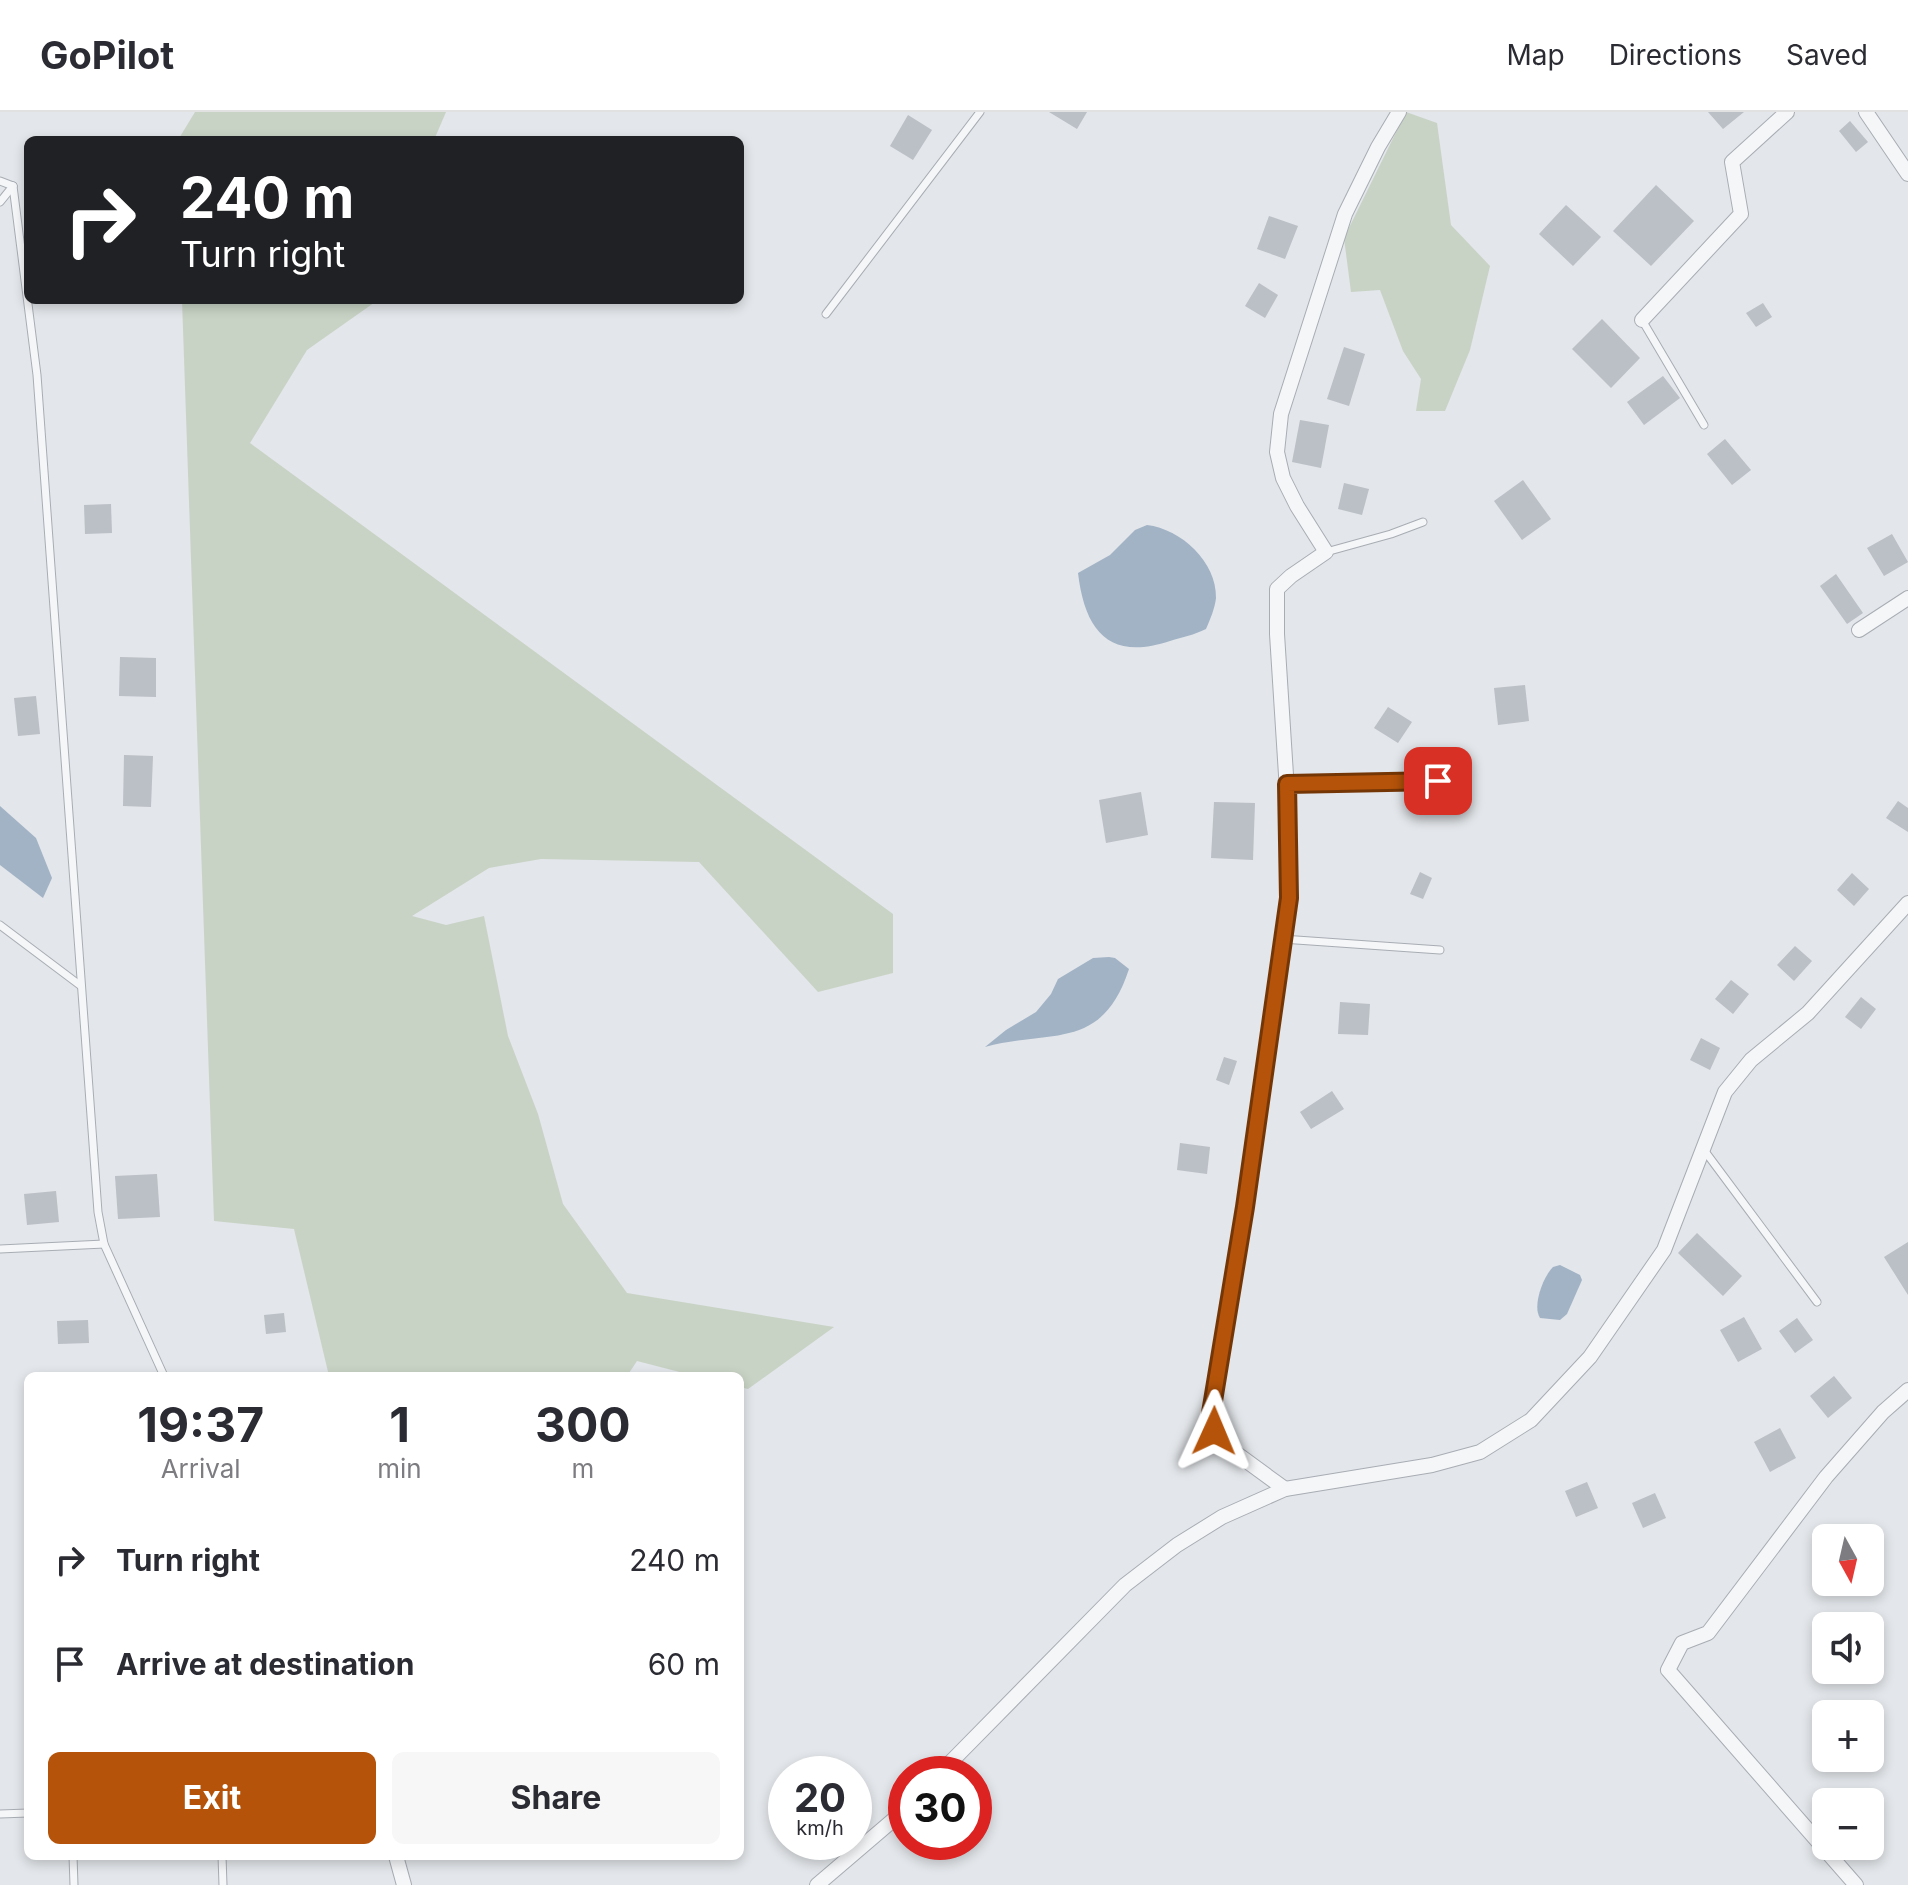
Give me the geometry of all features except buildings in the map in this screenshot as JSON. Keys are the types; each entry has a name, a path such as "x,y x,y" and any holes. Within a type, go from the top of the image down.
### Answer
{"street":[{"path":"1285,1489 1222,1443 1214,1431 1211,1413 1245,1207 1289,898 1287,784 1277,589 1326,552 1283,478 1277,452 1281,414 1345,214 1399,112"},
{"path":"1642,320 1741,214 1732,162 1787,112"},
{"path":"1866,112 1908,174"},
{"path":"1859,630 1908,598"},
{"path":"957,1756 1125,1585 1177,1545 1222,1517 1285,1489 1432,1465 1480,1452 1531,1420 1590,1357 1664,1250 1725,1092 1751,1060 1808,1013 1908,903"},
{"path":"1856,1885 1668,1670 1682,1643 1708,1633 1717,1623 1826,1477 1883,1412 1908,1390"},
{"path":"817,1885 888,1824"},
{"path":"397,1860 404,1885"}],"lane":[{"path":"826,314 980,112"},
{"path":"0,181 13,186"},
{"path":"0,202 13,186"},
{"path":"13,186 24,273"},
{"path":"28,304 37,375 98,1212 104,1244 162,1372"},
{"path":"1642,320 1704,425"},
{"path":"1326,552 1423,522"},
{"path":"1287,784 1438,781"},
{"path":"0,925 81,986"},
{"path":"1282,939 1440,950"},
{"path":"1703,1148 1817,1302"},
{"path":"0,1249 104,1244"},
{"path":"0,1814 24,1813"},
{"path":"73,1860 74,1885"},
{"path":"222,1860 223,1885"}],"green space":[{"path":"195,112 446,112 436,136 180,136"},
{"path":"1406,112 1437,123 1451,225 1490,266 1470,350 1445,411 1416,411 1421,379 1403,351 1380,290 1351,292 1344,238"},
{"path":"182,304 372,304 307,350 250,443 893,914 893,973 818,992 699,862 541,859 489,868 412,916 446,925 484,916 508,1036 538,1114 563,1204 627,1293 834,1327 748,1389 744,1388 744,1372 680,1372 637,1361 630,1372 328,1372 294,1229 214,1221"}],"water":[{"path":"1147,525 1172,533 1195,550 1210,572 1216,598 1206,629 1149,646 1131,647 1116,644 1094,626 1078,573 1110,555 1135,530"},
{"path":"0,806 36,838 52,878 43,898 0,865"},
{"path":"1109,957 1129,969 1118,995 1104,1014 1089,1025 1072,1032 985,1047 1036,1012 1051,994 1058,979 1093,958"},
{"path":"1560,1265 1580,1275 1582,1280 1567,1314 1560,1320 1540,1318 1537,1306 1542,1284 1553,1267"}],"route":[{"path":"1214,1431 1211,1413 1245,1207 1289,898 1287,784 1438,781"}]}
